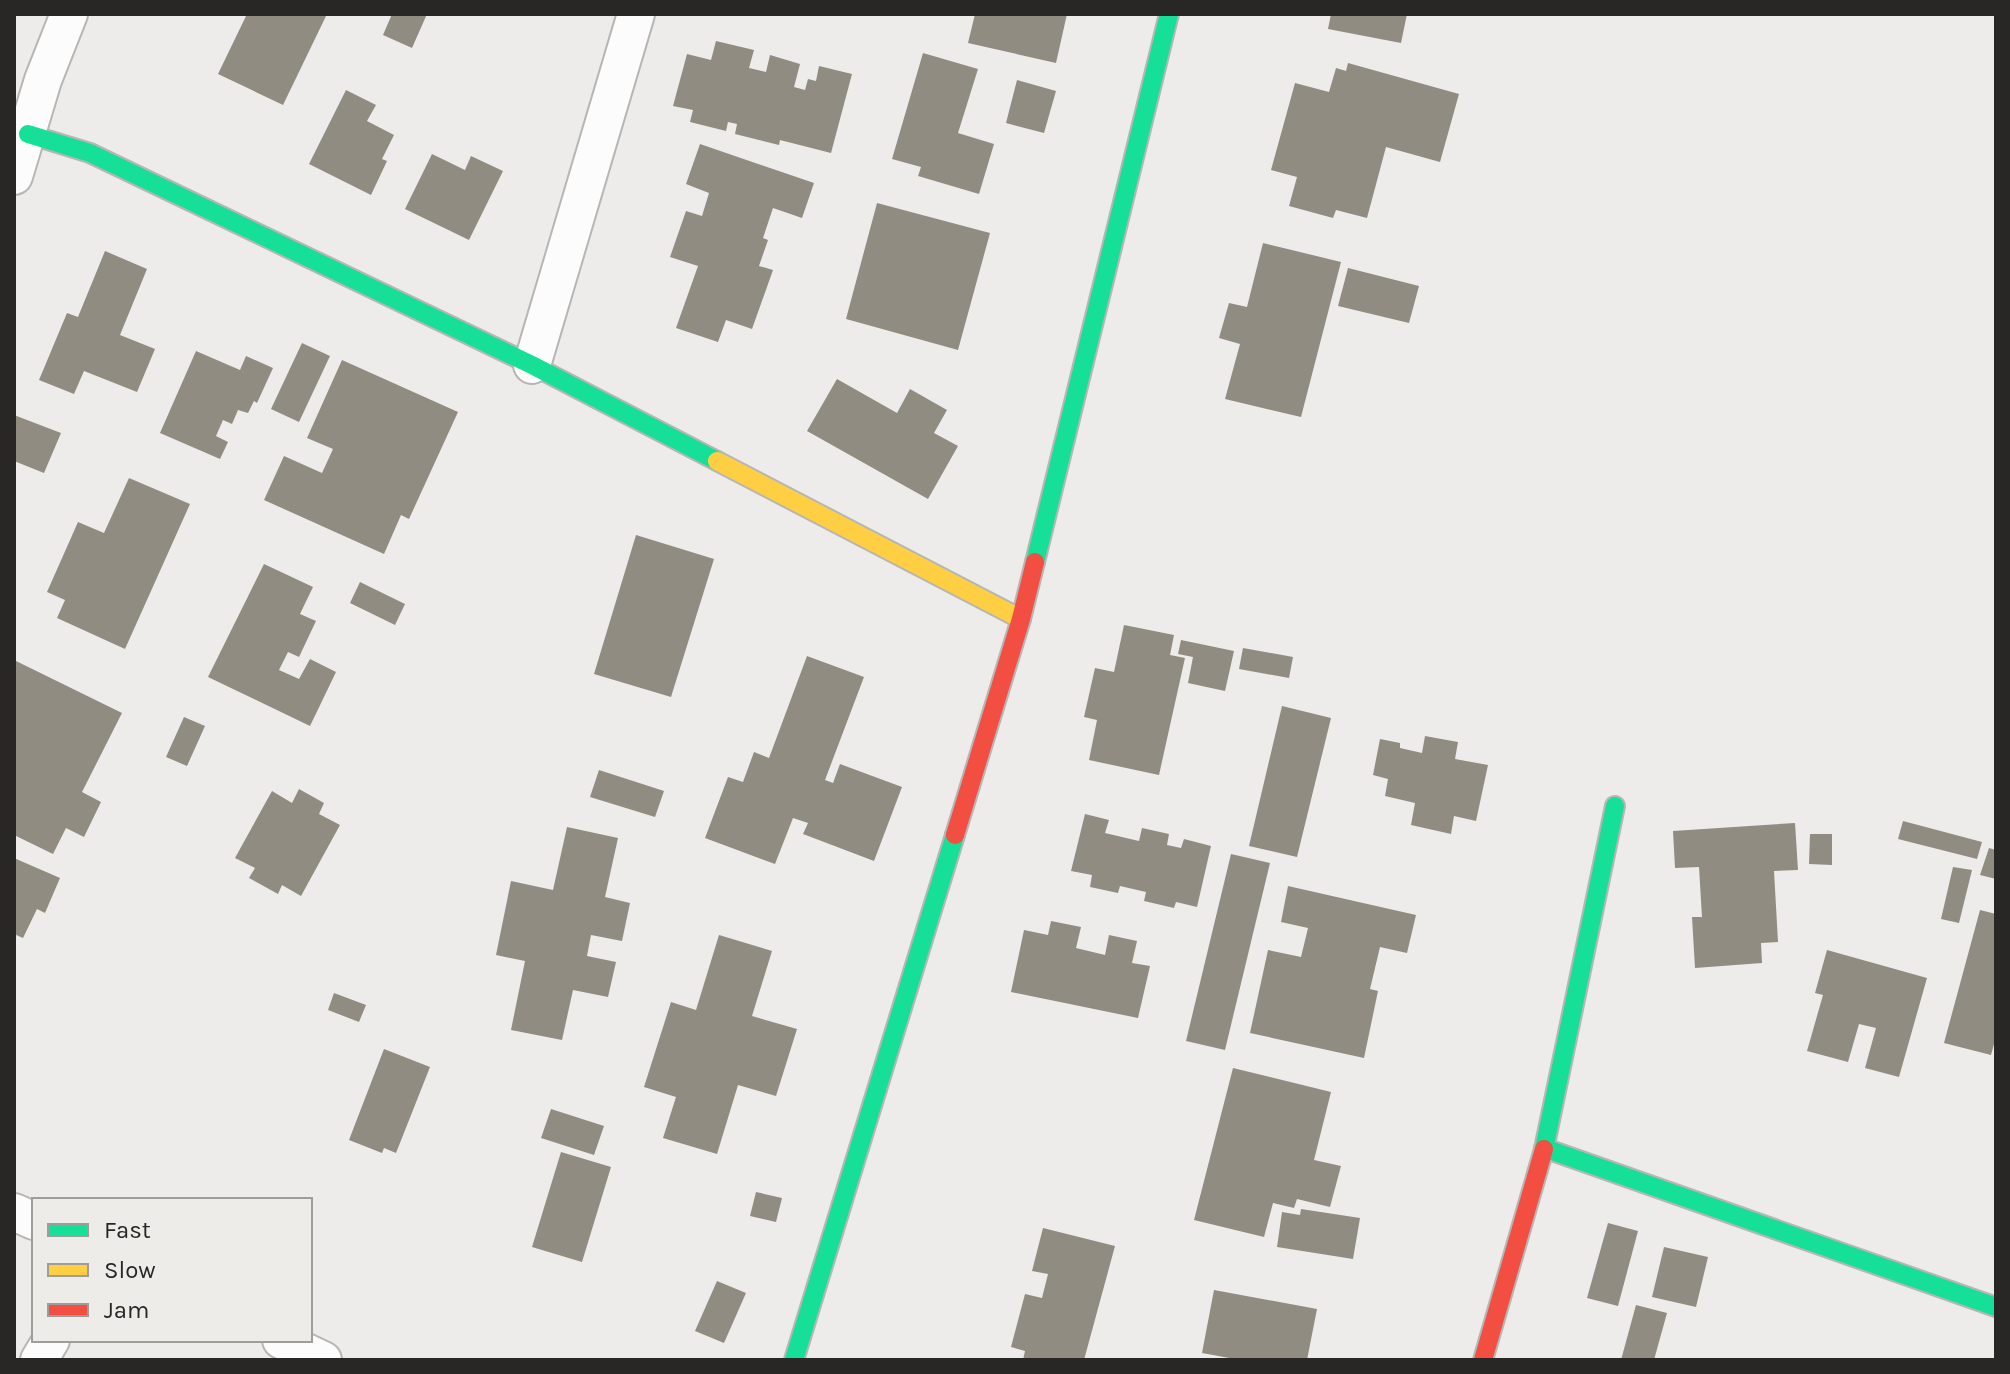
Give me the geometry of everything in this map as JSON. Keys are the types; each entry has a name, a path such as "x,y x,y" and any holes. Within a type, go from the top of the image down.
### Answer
{"street":[{"path":"14,176 43,80 69,14"},
{"path":"532,365 636,14"},
{"path":"794,1360 1021,619 1169,14"},
{"path":"28,134 90,153 532,365 1021,619"},
{"path":"1483,1360 1544,1148 1615,806"},
{"path":"1544,1148 1996,1307"},
{"path":"39,1360 50,1342"},
{"path":"285,1342 323,1360"}],"building":[{"path":"247,14 327,14 283,105 218,74"},
{"path":"392,14 427,14 412,48 383,35"},
{"path":"975,14 1067,14 1056,63 968,43"},
{"path":"1331,14 1407,14 1401,43 1328,29"},
{"path":"716,41 754,50 749,68 766,72 770,55 800,64 794,87 805,90 808,79 816,81 819,66 852,74 831,153 780,140 779,145 735,134 737,124 728,122 726,131 690,122 693,110 673,106 687,54 711,60"},
{"path":"923,53 978,69 958,133 994,144 979,194 918,176 921,167 892,159"},
{"path":"1348,63 1459,94 1440,162 1386,147 1367,218 1336,210 1333,218 1289,206 1297,177 1271,170 1295,83 1329,92 1336,68 1346,71"},
{"path":"1017,80 1056,91 1044,133 1006,123"},
{"path":"346,90 376,105 367,121 394,135 382,159 387,161 371,195 309,164"},
{"path":"700,144 814,183 802,218 773,208 763,238 768,240 759,266 773,270 752,329 726,320 718,342 676,328 698,266 670,257 686,211 702,216 709,193 686,184"},
{"path":"432,154 465,170 471,156 503,171 469,240 405,209"},
{"path":"877,203 990,233 958,350 846,319"},
{"path":"1263,243 1341,262 1301,417 1225,399 1240,344 1219,338 1229,303 1247,307"},
{"path":"105,251 147,269 120,335 155,349 137,392 84,371 74,394 39,380 67,313 78,317"},
{"path":"1348,268 1419,286 1409,323 1338,306"},
{"path":"302,343 330,356 299,422 271,409"},
{"path":"196,351 240,370 246,356 273,368 257,403 254,401 248,413 238,410 232,424 223,420 216,436 228,442 220,459 160,433"},
{"path":"342,360 458,412 409,519 401,515 384,554 264,500 284,456 322,473 333,449 307,438"},
{"path":"837,379 897,413 910,389 947,410 934,433 958,446 928,499 807,431"},
{"path":"14,415 61,433 44,473 14,461"},
{"path":"129,478 190,504 125,649 57,618 65,600 47,592 78,522 104,533"},
{"path":"636,535 714,559 671,697 594,674"},
{"path":"264,564 313,587 300,614 316,621 299,657 288,652 279,670 299,679 310,659 336,672 310,726 208,677"},
{"path":"360,582 405,604 395,625 350,603"},
{"path":"1124,625 1174,635 1170,655 1185,658 1159,775 1089,760 1097,720 1084,717 1095,668 1114,672"},
{"path":"1181,640 1234,651 1225,691 1188,683 1193,657 1178,654"},
{"path":"1243,648 1293,657 1289,678 1239,669"},
{"path":"807,656 864,677 825,780 833,783 840,764 902,787 874,861 803,834 808,823 793,818 775,864 705,838 728,777 743,782 754,752 769,758"},
{"path":"14,660 122,713 82,792 101,802 84,837 66,828 53,854 14,835"},
{"path":"1282,706 1331,718 1297,857 1249,846"},
{"path":"184,717 205,726 187,766 166,757"},
{"path":"1425,736 1458,742 1455,759 1488,765 1476,821 1454,816 1451,834 1411,825 1415,803 1385,796 1388,779 1373,775 1380,739 1400,743 1400,748 1422,753"},
{"path":"599,770 664,791 655,817 590,797"},
{"path":"299,789 324,803 319,814 340,825 301,896 282,885 278,894 249,878 255,868 235,858 272,791 292,803"},
{"path":"1085,814 1109,820 1105,833 1139,841 1142,828 1169,834 1167,845 1181,848 1184,839 1211,846 1197,907 1176,902 1174,908 1144,901 1146,892 1120,886 1118,893 1090,887 1092,875 1071,871"},
{"path":"1903,821 1982,842 1977,859 1898,839"},
{"path":"1795,823 1798,870 1774,871 1778,942 1761,943 1762,963 1695,968 1692,917 1702,917 1699,867 1675,868 1673,831"},
{"path":"567,827 618,838 605,897 630,903 622,941 591,935 587,956 616,962 608,997 573,990 562,1040 511,1030 525,961 496,955 511,881 553,890"},
{"path":"1810,834 1832,834 1832,865 1809,864"},
{"path":"1989,848 1996,850 1996,879 1980,875"},
{"path":"1231,854 1270,863 1225,1050 1186,1041"},
{"path":"14,858 60,878 45,913 37,909 23,938 14,934"},
{"path":"1953,867 1972,870 1959,923 1941,919"},
{"path":"1288,886 1416,915 1407,953 1380,947 1370,989 1378,991 1364,1058 1250,1033 1268,950 1301,957 1308,928 1281,922"},
{"path":"1980,910 1996,914 1996,1037 1991,1055 1944,1043"},
{"path":"1051,921 1081,927 1076,948 1105,955 1109,935 1137,941 1132,963 1150,966 1138,1018 1011,992 1024,930 1048,935"},
{"path":"719,935 772,951 752,1016 797,1029 776,1096 738,1085 717,1154 663,1138 676,1097 644,1087 671,1002 696,1010"},
{"path":"1827,950 1927,978 1899,1077 1865,1068 1876,1028 1859,1024 1848,1062 1807,1051 1823,995 1815,993"},
{"path":"334,993 366,1005 359,1022 328,1010"},
{"path":"384,1049 430,1067 396,1153 384,1148 382,1153 349,1140"},
{"path":"1233,1068 1331,1092 1314,1160 1341,1166 1330,1207 1297,1199 1294,1208 1273,1203 1264,1237 1194,1220"},
{"path":"551,1109 604,1126 594,1155 541,1138"},
{"path":"561,1152 611,1167 582,1262 532,1247"},
{"path":"756,1192 782,1198 776,1222 750,1216"},
{"path":"1301,1209 1360,1218 1353,1259 1277,1247 1282,1212 1300,1215"},
{"path":"1608,1223 1638,1231 1618,1306 1587,1298"},
{"path":"1043,1228 1115,1246 1084,1360 1023,1360 1025,1351 1011,1347 1025,1294 1042,1298 1048,1274 1032,1271"},
{"path":"1664,1247 1708,1257 1696,1307 1652,1297"},
{"path":"717,1281 746,1293 724,1343 695,1331"},
{"path":"1214,1290 1317,1309 1307,1360 1240,1360 1202,1353"},
{"path":"1636,1305 1667,1313 1654,1360 1621,1360"}],"traffic: fast":[{"path":"1035,562 1169,14"},
{"path":"28,134 90,153 532,365 717,461"},
{"path":"1544,1149 1615,806"},
{"path":"794,1360 955,835"},
{"path":"1544,1148 1996,1307"}],"traffic: slow":[{"path":"717,461 1021,619"}],"traffic: jam":[{"path":"955,835 1021,619 1035,562"},
{"path":"1483,1360 1544,1149"}]}
